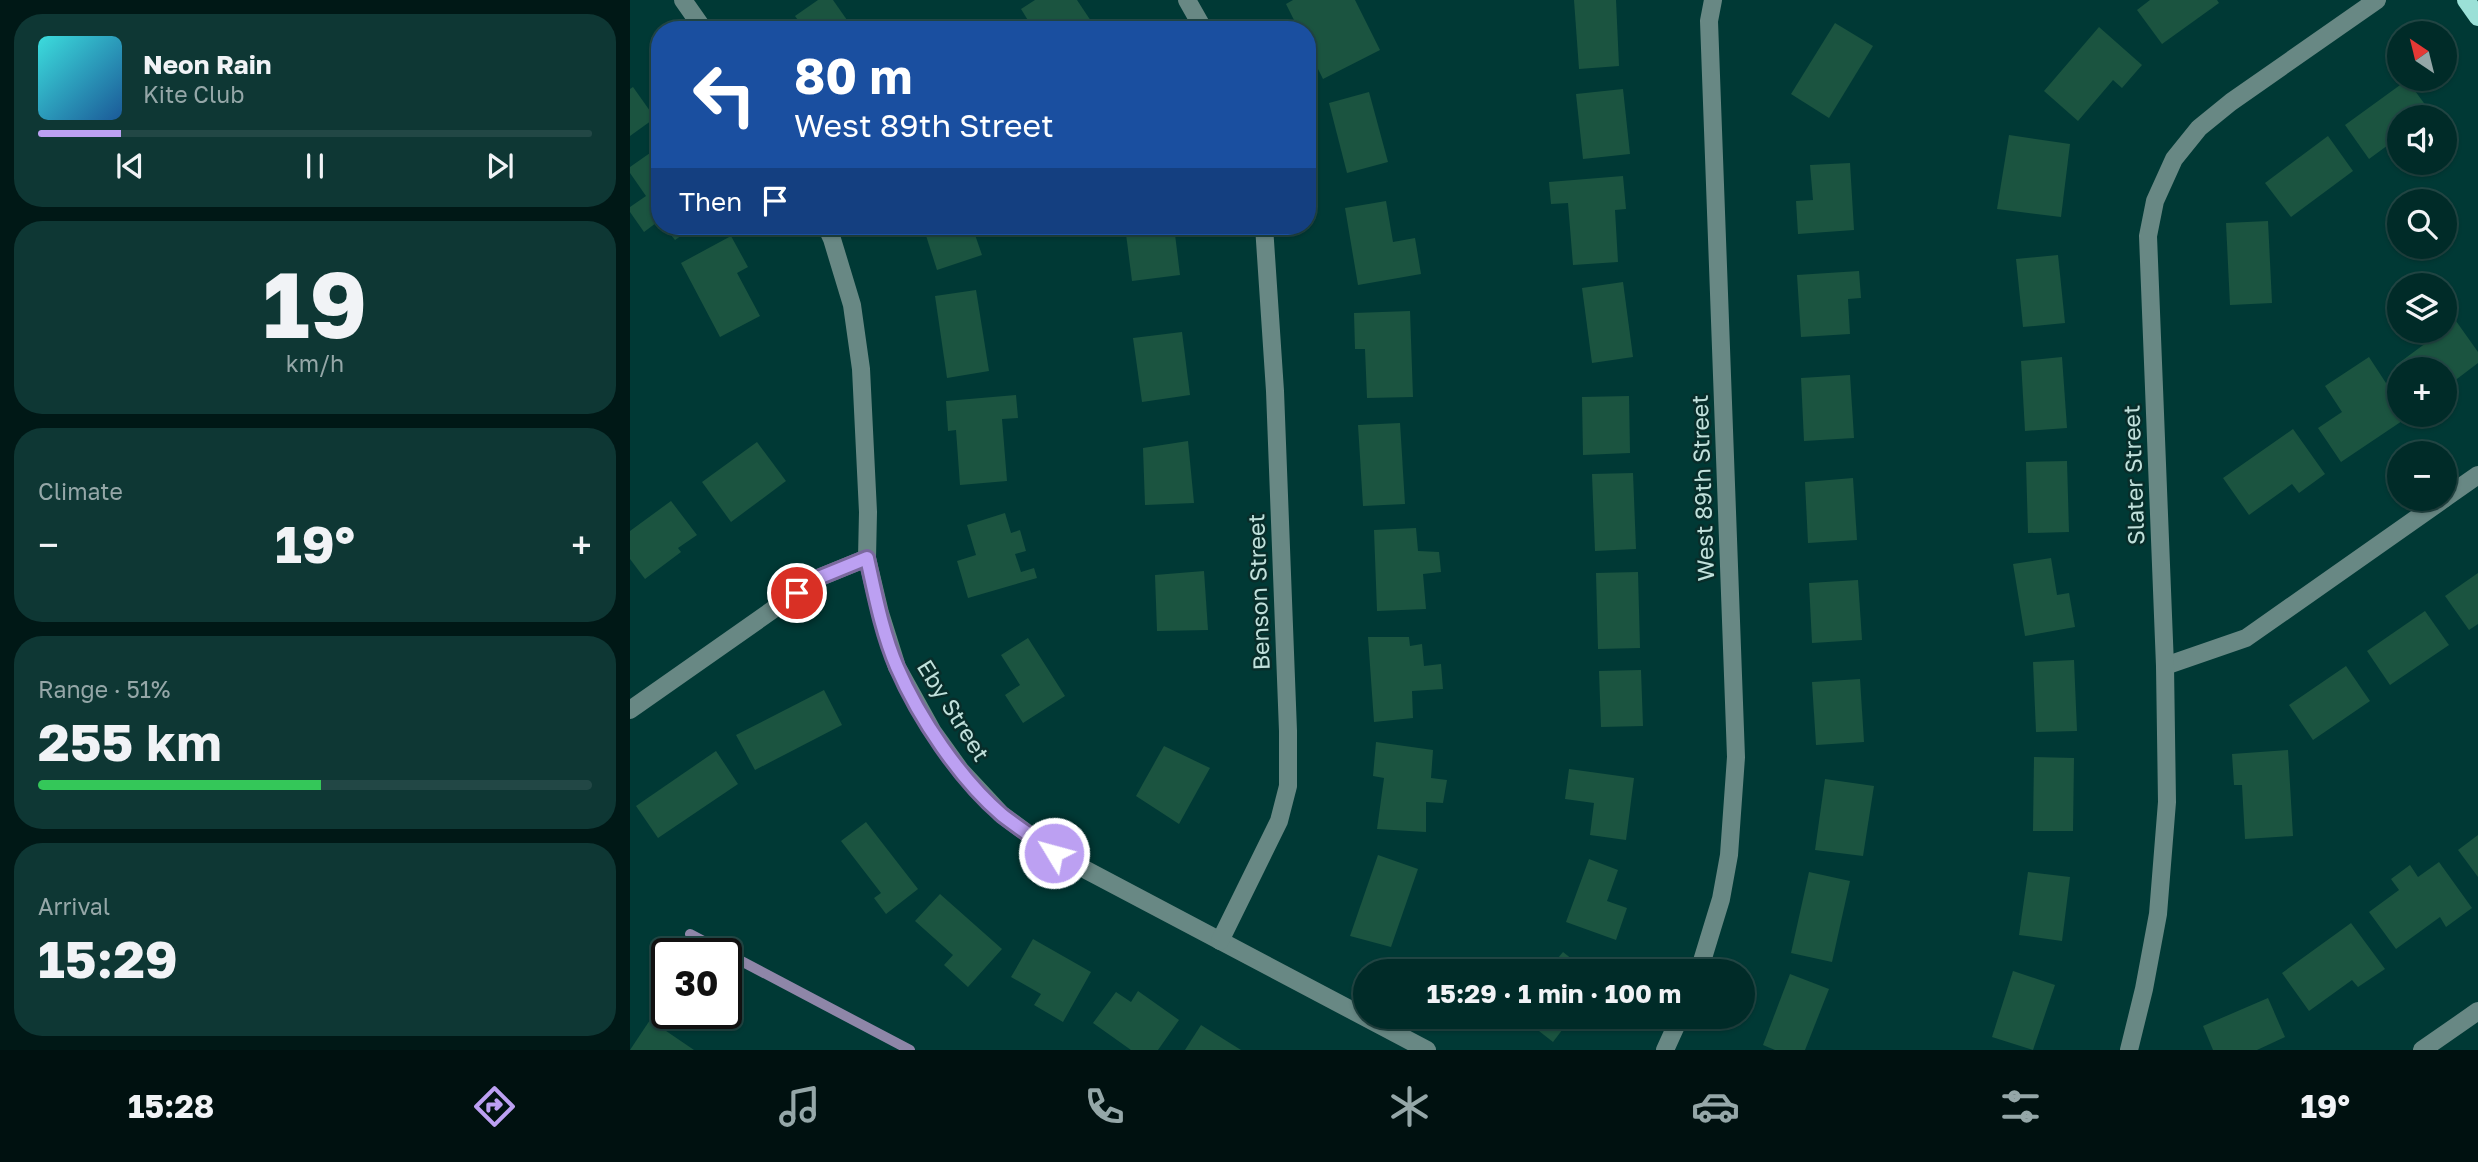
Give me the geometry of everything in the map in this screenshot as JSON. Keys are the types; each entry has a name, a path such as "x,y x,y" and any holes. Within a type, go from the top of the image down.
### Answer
{"main road":[{"path":"2466,0 2478,17"}],"street":[{"path":"683,0 698,21"},
{"path":"1187,0 1199,21"},
{"name":"West 89th Street","path":"1703,959 1721,899 1729,855 1736,757 1709,21 1713,0"},
{"name":"Slater Street","path":"2129,1050 2158,914 2167,802 2165,666 2148,236 2155,201 2174,159 2199,128 2231,102 2376,0"},
{"name":"Eby Street","path":"830,235 852,305 861,369 868,512 867,558 880,613 897,667 933,732 961,771 1001,814 1054,853 1426,1050"},
{"name":"Benson Street","path":"1220,941 1279,821 1288,786 1275,391 1265,235"},
{"path":"2457,490 2478,475"},
{"path":"2165,666 2246,638 2427,511"},
{"path":"630,710 818,578 867,558"},
{"path":"2422,1050 2478,1011"},
{"path":"1665,1050 1675,1029"}],"building":[{"path":"818,0 833,0 848,21 799,21 795,16"},
{"path":"1035,0 1077,0 1091,21 1028,21 1021,9"},
{"path":"1293,0 1355,0 1380,50 1323,79 1316,65 1316,21 1294,21 1286,4"},
{"path":"1574,0 1616,0 1619,66 1579,69"},
{"path":"2150,0 2217,0 2219,3 2162,44 2137,10"},
{"path":"1835,23 1873,46 1829,118 1791,94"},
{"path":"2099,27 2142,65 2122,88 2113,80 2078,121 2044,91"},
{"path":"633,87 651,112 651,121 630,136 630,89"},
{"path":"1623,89 1630,154 1583,159 1576,94"},
{"path":"2392,91 2415,91 2425,105 2387,105 2387,146 2369,159 2345,125"},
{"path":"1369,92 1388,162 1347,173 1329,103"},
{"path":"2009,135 2070,144 2061,217 1997,209"},
{"path":"2328,136 2353,171 2291,217 2265,183"},
{"path":"651,152 651,227 644,232 630,212 630,207 646,196 630,173 630,167"},
{"path":"1850,163 1854,230 1798,234 1796,201 1813,200 1810,165"},
{"path":"1623,176 1626,209 1615,210 1618,262 1573,265 1568,203 1551,204 1549,182"},
{"path":"1386,201 1393,242 1415,238 1421,274 1358,285 1345,208"},
{"path":"2268,221 2272,303 2230,305 2226,223"},
{"path":"926,235 975,235 982,255 937,270"},
{"path":"1126,235 1175,235 1180,275 1132,281"},
{"path":"731,236 748,267 737,273 760,316 720,337 681,263"},
{"path":"2058,255 2065,323 2023,327 2016,259"},
{"path":"1859,271 1861,298 1848,299 1850,334 1801,337 1797,275"},
{"path":"1623,282 1633,357 1592,363 1582,288"},
{"path":"976,290 989,371 947,378 935,296"},
{"path":"1410,311 1413,397 1367,398 1365,349 1355,349 1354,313"},
{"path":"2457,322 2478,352 2478,363 2457,379 2457,357 2407,357 2426,343 2457,343"},
{"path":"1182,332 1190,395 1142,402 1133,338"},
{"path":"2062,357 2067,428 2025,431 2021,361"},
{"path":"2369,357 2387,385 2387,427 2393,427 2341,462 2318,428 2342,412 2325,386"},
{"path":"1850,375 1854,438 1804,441 1801,378"},
{"path":"1016,395 1018,418 1002,419 1007,481 960,485 956,430 948,431 946,401"},
{"path":"1629,396 1630,453 1583,455 1582,397"},
{"path":"1400,423 1405,504 1363,506 1358,425"},
{"path":"2293,429 2325,474 2299,493 2292,484 2249,515 2223,478"},
{"path":"1188,441 1194,503 1145,505 1143,448"},
{"path":"757,442 786,481 731,522 702,482"},
{"path":"2067,461 2069,532 2028,533 2026,462"},
{"path":"1633,473 1636,549 1595,551 1592,474"},
{"path":"1853,478 1857,540 1808,543 1805,482"},
{"path":"671,501 697,535 678,548 681,552 645,579 630,559 630,531"},
{"path":"1005,513 1011,533 1020,530 1026,551 1015,554 1021,572 1034,568 1037,578 968,598 957,561 976,555 967,525"},
{"path":"1416,528 1418,551 1439,552 1441,572 1423,574 1426,609 1377,611 1374,530"},
{"path":"2051,558 2057,595 2069,593 2075,627 2025,636 2013,564"},
{"path":"1204,571 1208,630 1157,631 1155,575"},
{"path":"1638,572 1640,648 1598,649 1596,573"},
{"path":"2478,573 2478,624 2469,630 2445,596"},
{"path":"1858,580 1862,640 1812,643 1809,583"},
{"path":"2425,611 2449,645 2390,685 2367,651"},
{"path":"1368,637 1409,637 1410,646 1422,644 1424,666 1441,664 1443,689 1412,691 1413,718 1374,722"},
{"path":"1028,638 1065,696 1023,723 1005,695 1020,685 1001,655"},
{"path":"2074,660 2077,731 2036,732 2033,662"},
{"path":"2346,666 2370,701 2313,740 2289,705"},
{"path":"1641,670 1643,726 1601,727 1599,671"},
{"path":"1860,679 1864,742 1816,745 1812,682"},
{"path":"824,690 842,725 755,770 736,735"},
{"path":"1376,742 1433,750 1431,778 1447,780 1443,803 1426,802 1426,832 1377,829 1384,778 1373,776"},
{"path":"1164,746 1210,768 1179,824 1136,796"},
{"path":"2288,750 2293,836 2245,839 2242,785 2234,785 2232,754"},
{"path":"716,751 738,784 658,838 636,806"},
{"path":"2034,757 2074,758 2073,831 2033,831"},
{"path":"1569,769 1634,778 1626,840 1590,835 1594,803 1565,799"},
{"path":"1825,779 1874,786 1863,856 1815,850"},
{"path":"866,822 918,889 886,914 874,898 881,893 841,841"},
{"path":"2478,835 2478,877 2458,850"},
{"path":"1378,855 1418,869 1391,947 1350,936"},
{"path":"1589,859 1618,870 1607,901 1627,908 1616,940 1566,922"},
{"path":"2439,862 2472,908 2446,927 2440,917 2396,949 2369,912 2399,890 2391,879 2410,865 2418,877"},
{"path":"1809,872 1850,881 1832,962 1791,953"},
{"path":"2028,872 2070,877 2062,941 2019,935"},
{"path":"940,894 1002,949 968,987 944,965 953,955 915,921"},
{"path":"2351,923 2385,969 2358,987 2352,980 2309,1011 2282,973"},
{"path":"1033,939 1091,972 1063,1022 1034,1005 1041,994 1011,977"},
{"path":"1563,952 1572,959 1557,959"},
{"path":"2013,971 2055,985 2033,1050 1992,1037"},
{"path":"1790,974 1829,989 1805,1050 1775,1050 1763,1045"},
{"path":"1138,991 1179,1020 1158,1050 1131,1050 1093,1023 1116,992 1131,1002"},
{"path":"2268,998 2285,1037 2257,1050 2213,1050 2203,1026"},
{"path":"650,1020 651,1029 663,1029 694,1050 630,1050"},
{"path":"1201,1025 1241,1050 1185,1050"},
{"path":"1536,1029 1563,1029 1553,1042"}],"waterway":[{"path":"690,934 910,1050"}],"route":[{"path":"797,593 818,578 867,558 897,667 933,732 961,771 1001,814 1054,853"}]}
